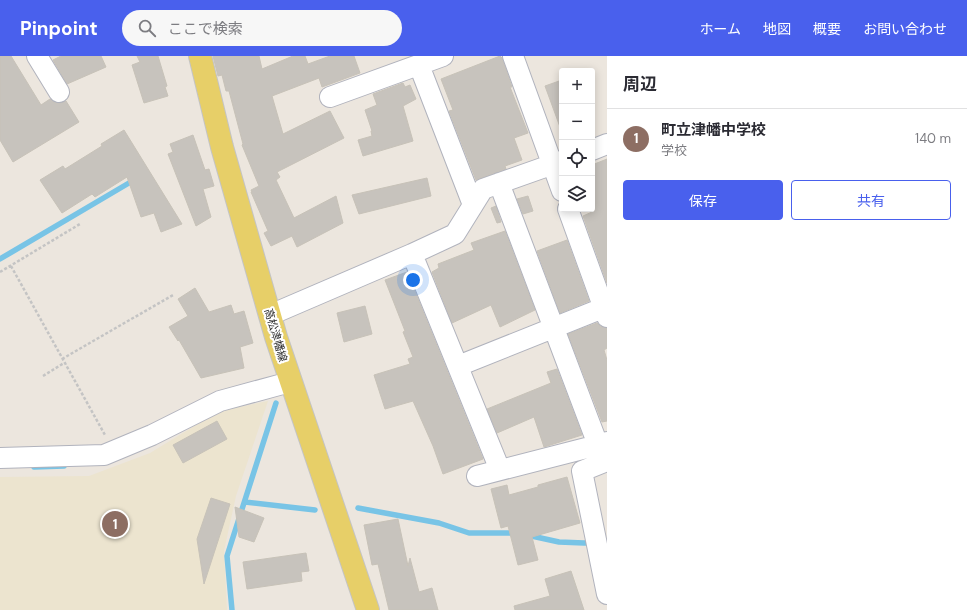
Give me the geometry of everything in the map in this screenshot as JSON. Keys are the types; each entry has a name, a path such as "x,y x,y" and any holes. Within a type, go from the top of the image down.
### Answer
{"main road":[{"name":"高松津幡線","path":"200,56 222,147 276,337 368,610"}],"street":[{"path":"37,56 59,92"},
{"path":"330,97 443,56"},
{"path":"513,56 557,162 559,176"},
{"path":"419,65 473,205"},
{"path":"595,149 607,144"},
{"path":"270,315 455,234 483,189 557,162"},
{"path":"499,183 554,328 605,452"},
{"path":"458,366 554,328 605,313 569,212"},
{"path":"412,254 500,470"},
{"path":"0,458 104,455 152,435 220,401 290,382"},
{"path":"477,476 500,470 605,452"},
{"path":"605,452 582,471 607,594"}],"path":[{"path":"0,272 80,224"},
{"path":"11,266 64,364 114,451"},
{"path":"61,358 174,295"},
{"path":"43,376 64,364"}],"shaded area":[{"path":"268,401 236,496 224,551 227,610 0,610 0,477 89,476 150,453 219,411"}],"building":[{"path":"0,56 11,56 41,105 50,99 59,103 66,101 79,122 13,162 0,140"},
{"path":"61,56 101,56 106,67 67,84 53,60"},
{"path":"137,56 158,56 167,86 165,87 168,96 144,103 132,65 140,62"},
{"path":"213,56 259,56 262,69 293,56 305,56 308,64 330,56 354,56 360,73 322,87 319,78 272,96 283,134 330,111 344,138 277,172 280,177 276,180 294,218 336,196 343,223 297,247 292,236 271,246 264,233 268,231 251,192 251,190 259,186 242,145 243,144 229,91 226,91 222,75 218,76"},
{"path":"500,56 528,133 514,138 522,160 505,166 506,169 476,180 449,111 453,110 441,79"},
{"path":"559,81 559,124 545,86"},
{"path":"403,83 405,87 410,85 416,99 403,106 413,141 363,156 358,140 372,136 372,131 365,110 377,105 373,94"},
{"path":"124,130 182,224 161,232 154,213 141,217 127,177 95,197 92,194 62,213 40,180 63,166 65,169 102,146 101,144"},
{"path":"193,135 205,170 209,169 214,186 203,189 211,217 196,226 168,154 173,152 170,144"},
{"path":"607,159 607,283 583,216 595,212 595,164"},
{"path":"427,178 431,196 359,214 352,195"},
{"path":"528,196 533,211 523,214 517,199"},
{"path":"496,206 501,222 497,223 491,208"},
{"path":"505,231 535,310 500,327 491,305 452,323 432,272 439,268 438,264 474,250 471,243"},
{"path":"567,240 589,301 560,313 537,251"},
{"path":"407,272 483,459 443,474 433,446 413,401 385,409 374,375 410,364 408,359 413,357 403,332 405,331 385,280"},
{"path":"195,288 209,312 231,305 234,314 244,311 253,343 240,347 244,368 201,378 179,340 178,341 169,327 188,316 178,299"},
{"path":"365,306 372,334 344,342 337,313"},
{"path":"597,323 600,326 607,328 607,348 604,350 607,360 607,421 602,422 568,334"},
{"path":"557,369 582,435 544,447 534,417 497,433 487,409 551,383 547,372"},
{"path":"217,421 227,439 183,463 173,445"},
{"path":"567,477 580,523 532,537 538,560 518,565 508,526 501,528 491,489 507,485 509,495"},
{"path":"211,498 230,504 204,584 197,539"},
{"path":"235,507 264,518 254,542 239,537"},
{"path":"398,519 408,566 410,558 419,592 432,588 438,610 389,610 378,564 372,565 364,525"},
{"path":"306,553 309,571 301,572 302,581 247,589 243,562"},
{"path":"571,571 584,610 515,610 514,606 550,596 545,579"}],"waterway":[{"path":"0,259 134,180"},
{"path":"232,610 227,556 276,403"},
{"path":"34,467 64,466"},
{"path":"245,502 315,510"},
{"path":"358,508 439,523 469,533 517,533"},
{"path":"527,535 559,542 607,542"}],"place":[{"name":"町立津幡中学校","path":"115,524"}]}
